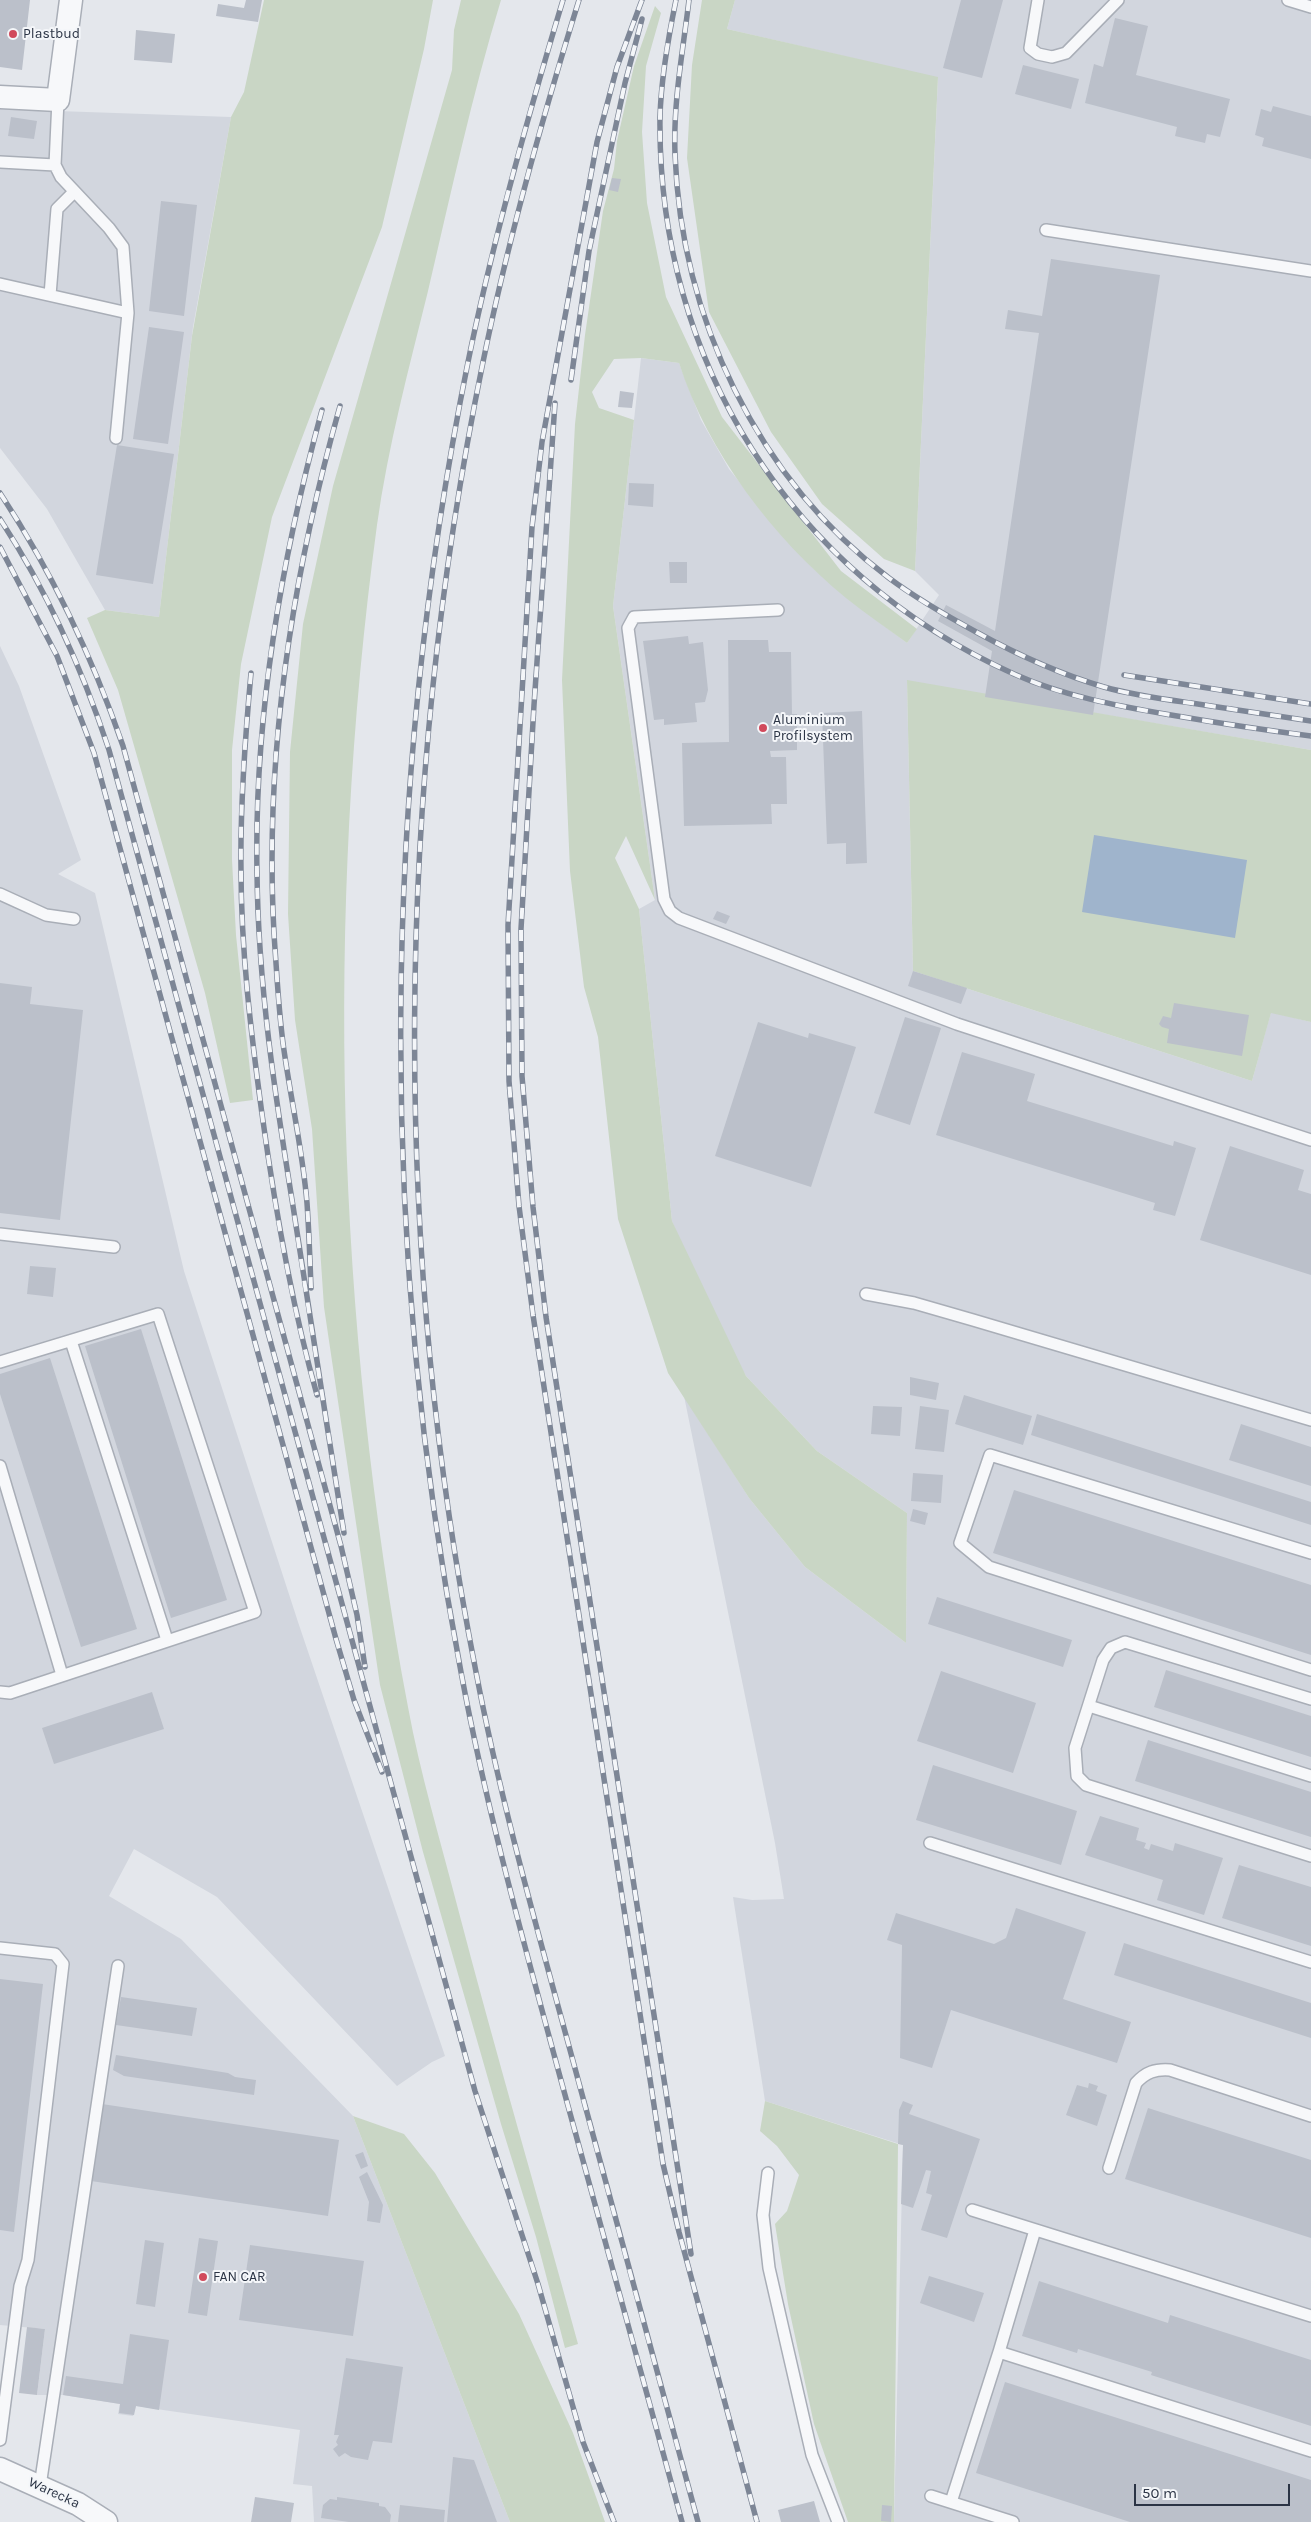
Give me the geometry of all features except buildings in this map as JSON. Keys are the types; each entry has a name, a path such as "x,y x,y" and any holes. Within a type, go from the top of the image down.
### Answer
{"street":[{"path":"0,97 58,100 71,0"},
{"name":"Warecka","path":"0,2469 78,2504 106,2522"}],"lane":[{"path":"1038,0 1030,48 1038,54 1052,57 1066,53 1118,0"},
{"path":"1288,0 1311,7"},
{"path":"58,100 55,165 61,177 123,247 128,312 116,438"},
{"path":"0,162 55,165"},
{"path":"50,295 57,209 74,192"},
{"path":"1046,230 1311,271"},
{"path":"0,284 128,312"},
{"path":"778,610 634,617 628,628 664,899 670,911 680,918 956,1024 1311,1140"},
{"path":"0,894 46,915 74,919"},
{"path":"0,1234 114,1247"},
{"path":"866,1294 914,1303 1311,1420"},
{"path":"0,1362 158,1314 256,1612 10,1693 0,1692"},
{"path":"71,1340 167,1640"},
{"path":"1311,1554 990,1455 960,1543 989,1567 1311,1670"},
{"path":"0,1466 62,1675"},
{"path":"1311,1699 1125,1642 1111,1648 1103,1660 1075,1748 1077,1776 1086,1785 1311,1856"},
{"path":"1088,1706 1311,1776"},
{"path":"930,1842 1311,1962"},
{"path":"0,1948 56,1954 63,1964 28,2260 20,2286 0,2440"},
{"path":"40,2486 118,1966"},
{"path":"1109,2168 1136,2083 1143,2075 1157,2069 1170,2070 1311,2116"},
{"path":"768,2173 763,2215 769,2268 812,2455 838,2522"},
{"path":"972,2210 1311,2316"},
{"path":"950,2502 999,2352 1035,2230"},
{"path":"999,2352 1311,2451"},
{"path":"931,2496 1013,2522"}],"shaded area":[{"path":"735,0 1311,0 1311,750 907,681 913,971 1252,1081 1271,1012 1311,1022 1311,2522 894,2522 903,2145 765,2101 733,1897 752,1900 784,1899 775,1843 684,1396 749,1498 805,1567 906,1643 907,1513 817,1451 746,1376 708,1312 672,1221 639,909 655,900 613,606 641,358 679,363 701,420 729,469 779,531 813,568 846,597 907,643 939,595 915,571 938,78 727,29"},
{"path":"0,109 231,117 193,327 159,617 105,610 47,509 0,448"},
{"path":"0,646 19,686 81,860 58,874 95,893 184,1271 298,1622 445,2056 432,2062 397,2086 217,1897 134,1849 109,1896 181,1939 353,2116 510,2522 314,2522 312,2486 293,2484 300,2430 136,2406 133,2416 118,2414 120,2404 63,2395 37,2395 45,2329 0,2325"}],"green space":[{"path":"264,0 433,0 424,49 382,227 272,517 241,664 232,750 232,860 236,935 253,1100 230,1103 205,993 118,690 87,618 105,610 159,617 192,336 231,117 244,92"},
{"path":"461,0 501,0 471,108 399,407 377,525 360,672 349,820 345,969 346,1117 353,1265 365,1413 384,1561 408,1707 424,1781 471,1960 578,2344 565,2348 536,2237 501,2124 423,1852 380,1685 324,1307 312,1129 295,1020 288,914 290,752 303,624 333,486 452,70 454,30"},
{"path":"702,0 735,0 727,29 938,77 915,571 884,559 822,504 771,432 709,312 687,158 692,65"},
{"path":"655,6 661,13 646,66 642,132 647,203 666,297 722,417 841,571 917,629 907,643 846,598 793,549 746,492 725,461 707,429 679,363 641,358 614,359 592,392 599,408 634,420 613,606 655,900 626,836 615,858 639,909 672,1221 746,1376 817,1451 907,1513 906,1643 805,1567 749,1498 668,1373 618,1219 598,1037 584,987 570,871 562,680 575,424 585,335 603,211 614,169 617,141 634,66"},
{"path":"907,680 1311,750 1311,1022 1271,1013 1252,1081 913,971"},
{"path":"765,2101 898,2144 894,2522 848,2522 814,2424 788,2304 775,2224 787,2211 799,2175 777,2146 760,2131"},
{"path":"353,2116 404,2134 435,2173 519,2314 573,2433 605,2522 510,2522"}],"water":[{"path":"1094,835 1247,860 1235,938 1082,912"}],"railway":[{"path":"563,0 524,135 488,271 468,362 439,525 419,688 406,852 401,1017 404,1181 415,1345 434,1509 471,1723 519,1923 682,2522"},
{"path":"579,0 539,135 503,271 483,362 454,524 433,687 420,852 415,1017 418,1181 429,1346 448,1510 486,1721 508,1819 698,2522"},
{"path":"642,0 617,67 597,142 542,442 532,527 508,925 509,1081 519,1206 533,1315 663,2164 679,2232 757,2522"},
{"path":"676,0 665,58 660,117 665,207 683,293 712,374 752,450 803,518 864,579 935,631 1014,674 1071,694 1111,704 1206,721 1311,736"},
{"path":"689,0 677,96 675,154 681,215 692,275 711,334 735,390 765,443 801,493 842,538 889,578 932,607 1008,649 1071,676 1125,692 1311,721"},
{"path":"571,380 589,251 625,83 642,19"},
{"path":"555,403 521,929 522,1076 533,1207 546,1317 691,2254"},
{"path":"311,1288 305,1185 279,1010 272,892 272,822 276,751 293,612 306,543 340,406"},
{"path":"322,410 294,523 273,638 265,696 260,755 257,813 257,872 264,998 274,1081 344,1533"},
{"path":"0,493 54,584 84,647 123,746 341,1546 357,1615 365,1667"},
{"path":"0,519 33,574 62,631 87,689 109,750 475,2091 538,2284 583,2442 614,2522"},
{"path":"0,547 57,656 94,753 336,1639 354,1700 382,1772"},
{"path":"251,673 241,820 241,900 247,992 262,1114 278,1220 299,1326 317,1395"},
{"path":"1124,675 1311,704"}],"place":[{"name":"Plastbud","path":"13,34"},
{"name":"Aluminium Profilsystem","path":"763,728"},
{"name":"FAN CAR","path":"203,2277"}]}
